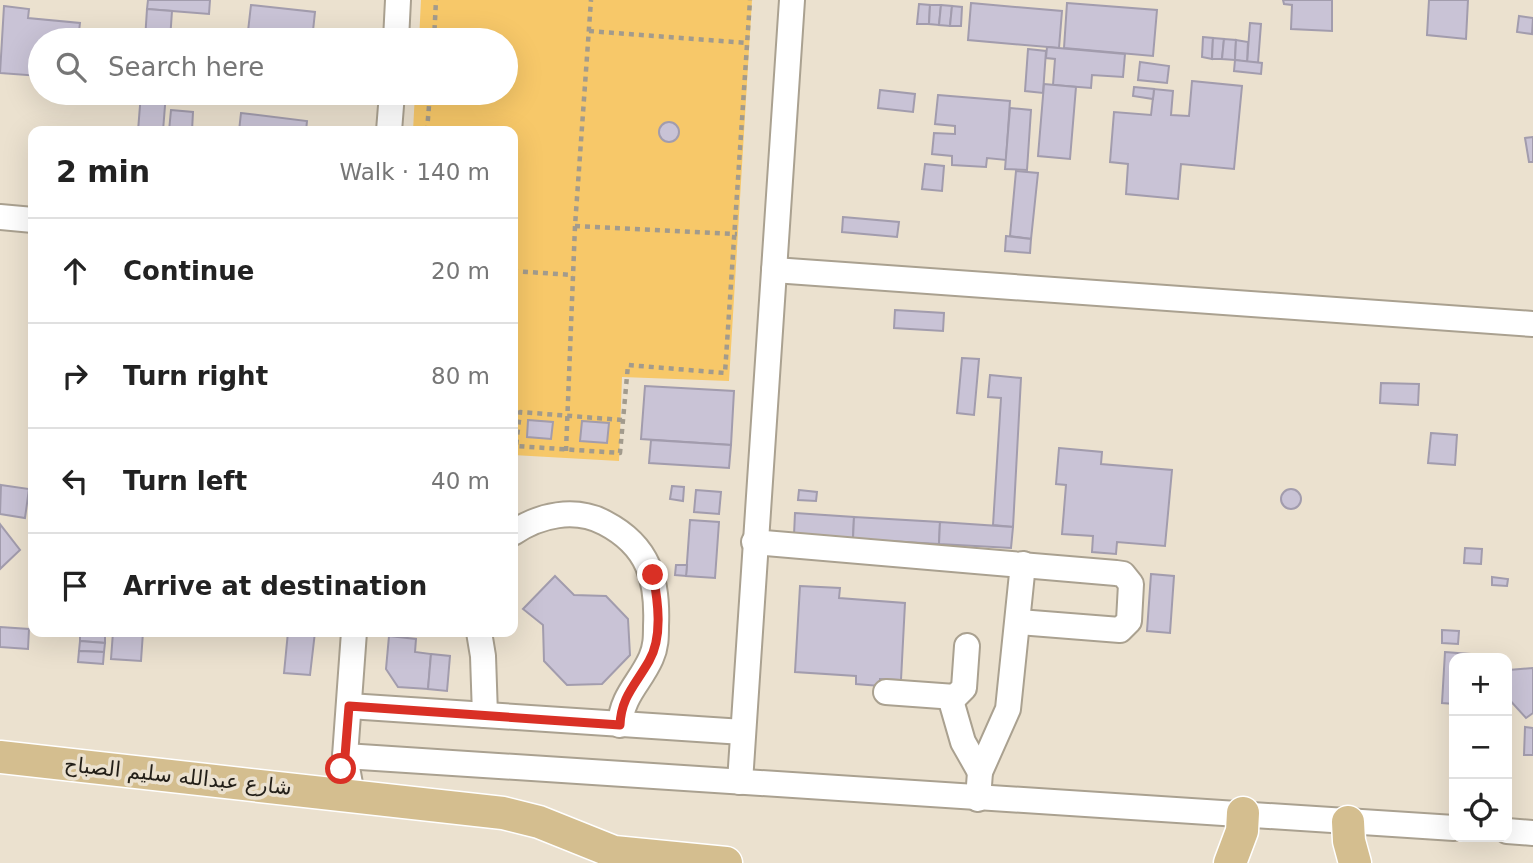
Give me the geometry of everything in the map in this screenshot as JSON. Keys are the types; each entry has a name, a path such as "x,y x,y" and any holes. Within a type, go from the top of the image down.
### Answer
{"main road":[{"name":"شارع عبدالله سليم الصباح","path":"0,757 503,813 539,822 617,858 726,863"},
{"path":"1230,863 1242,831 1243,813"},
{"path":"1348,822 1349,841 1355,863"}],"street":[{"path":"397,28 398,0"},
{"path":"740,782 792,0"},
{"path":"389,126 391,105"},
{"path":"0,217 28,220"},
{"path":"774,270 1533,324"},
{"path":"518,530 528,523 552,515 578,515 602,521 624,534 641,552 653,575 658,600 656,642 650,659 625,696 620,725"},
{"path":"754,542 1023,564 1116,573 1128,578 1132,590 1129,621 1120,630 1019,622"},
{"path":"978,799 981,772 1008,709 1023,564"},
{"path":"340,794 354,637"},
{"path":"480,637 484,656 485,715"},
{"path":"886,692 950,697 960,694 964,688 967,646"},
{"path":"950,697 963,742 981,772"},
{"path":"349,706 744,732"},
{"path":"345,756 1449,828"},
{"path":"1512,831 1533,833"}],"path":[{"path":"435,28 436,0"},
{"path":"566,451 575,226 591,0"},
{"path":"518,446 621,453 628,365 725,373 737,234 750,0"},
{"path":"589,31 747,43"},
{"path":"427,126 429,105"},
{"path":"575,226 737,234"},
{"path":"518,271 573,275"},
{"path":"518,423 520,412 622,420"}],"shaded area":[{"path":"421,0 752,0 729,381 622,377 619,461 518,455 518,126 413,126 414,105 518,105 518,28 420,28"}],"building":[{"path":"148,0 210,0 209,14 147,9"},
{"path":"1283,0 1332,0 1332,31 1291,29 1292,5 1284,4"},
{"path":"1429,0 1468,0 1466,39 1427,35"},
{"path":"971,3 1062,11 1059,48 968,40"},
{"path":"1067,3 1157,10 1153,56 1064,48"},
{"path":"919,4 930,5 929,24 917,24"},
{"path":"251,5 315,12 313,28 248,28"},
{"path":"930,5 941,5 939,25 929,24"},
{"path":"941,5 952,6 950,26 939,25"},
{"path":"4,6 29,9 28,18 80,23 79,28 28,28 28,75 0,73"},
{"path":"952,6 962,7 961,26 950,26"},
{"path":"147,9 172,11 171,28 146,28"},
{"path":"1519,16 1533,18 1532,34 1517,32"},
{"path":"1250,23 1261,24 1258,63 1247,62"},
{"path":"1203,37 1213,38 1212,59 1202,57"},
{"path":"1213,38 1224,39 1222,59 1212,59"},
{"path":"1224,39 1236,40 1235,60 1222,59"},
{"path":"1236,40 1248,42 1247,62 1235,60"},
{"path":"1047,47 1125,54 1123,77 1092,75 1091,88 1053,85 1055,59 1046,58"},
{"path":"1028,49 1046,51 1043,93 1025,91"},
{"path":"1235,60 1262,63 1261,74 1234,71"},
{"path":"1140,62 1169,66 1167,83 1138,80"},
{"path":"1192,81 1242,86 1234,169 1181,164 1178,199 1126,194 1128,164 1110,162 1114,112 1151,115 1154,89 1173,91 1171,115 1189,116"},
{"path":"1044,84 1076,87 1070,159 1038,156"},
{"path":"1134,87 1154,89 1153,99 1133,96"},
{"path":"880,90 915,94 913,112 878,108"},
{"path":"938,95 1010,101 1006,160 987,158 986,167 952,165 952,156 932,154 934,133 955,134 955,126 935,124"},
{"path":"140,105 165,105 163,126 138,126"},
{"path":"1010,108 1031,110 1027,170 1005,169"},
{"path":"171,110 193,112 192,126 169,126"},
{"path":"241,113 307,121 306,126 240,126"},
{"path":"669,122 676,125 679,132 676,139 669,142 662,139 659,132 662,125"},
{"path":"1533,137 1533,162 1529,162 1525,138"},
{"path":"925,164 944,166 942,191 922,189"},
{"path":"1016,171 1038,173 1031,239 1010,236"},
{"path":"843,217 899,222 897,237 842,232"},
{"path":"1006,236 1031,239 1030,253 1005,251"},
{"path":"895,310 944,313 943,331 894,328"},
{"path":"962,358 979,359 974,415 957,413"},
{"path":"990,375 1021,378 1013,527 993,525 1001,398 988,397"},
{"path":"1381,383 1419,384 1418,405 1380,403"},
{"path":"645,386 734,391 731,445 641,439"},
{"path":"528,420 553,422 551,439 527,437"},
{"path":"582,421 609,423 607,443 580,441"},
{"path":"1431,433 1457,435 1455,465 1428,463"},
{"path":"651,440 731,445 729,468 649,463"},
{"path":"1059,448 1102,452 1101,464 1172,470 1165,546 1117,542 1116,554 1092,552 1093,536 1062,534 1066,485 1056,484"},
{"path":"1,485 28,489 25,518 0,514"},
{"path":"672,486 684,487 683,501 670,499"},
{"path":"1287,489 1295,489 1301,499 1295,509 1287,509 1281,503 1281,495"},
{"path":"696,490 721,492 719,514 694,512"},
{"path":"799,490 817,492 816,501 798,500"},
{"path":"795,513 854,517 853,539 794,535"},
{"path":"854,517 940,522 939,544 853,539"},
{"path":"690,520 719,522 715,578 686,576"},
{"path":"940,522 1013,527 1011,548 939,544"},
{"path":"0,524 20,550 0,569"},
{"path":"1465,548 1482,549 1481,564 1464,563"},
{"path":"676,565 687,565 686,576 675,575"},
{"path":"1151,574 1174,576 1170,633 1147,631"},
{"path":"555,576 574,595 606,596 628,619 630,655 602,684 567,685 544,661 543,625 523,609"},
{"path":"1492,577 1508,579 1507,586 1492,585"},
{"path":"800,586 840,588 839,598 905,603 901,680 880,679 880,686 856,684 856,676 795,672"},
{"path":"0,627 28,629 28,649 0,647"},
{"path":"1442,630 1459,631 1458,644 1442,643"},
{"path":"80,637 105,637 105,643 80,641"},
{"path":"113,637 143,637 141,661 111,659"},
{"path":"288,637 314,637 310,675 284,673"},
{"path":"389,637 416,639 415,652 431,654 428,689 398,687 386,669"},
{"path":"80,641 105,643 104,652 79,651"},
{"path":"79,651 104,652 103,664 78,662"},
{"path":"1445,652 1458,653 1449,653 1449,704 1442,703"},
{"path":"431,654 450,656 447,691 428,689"},
{"path":"1533,668 1533,713 1526,718 1512,703 1512,670"},
{"path":"1525,727 1533,728 1533,755 1524,755"}],"route":[{"path":"341,769 345,756 349,706 620,725 625,696 650,659 656,642 658,600 653,575"}]}
